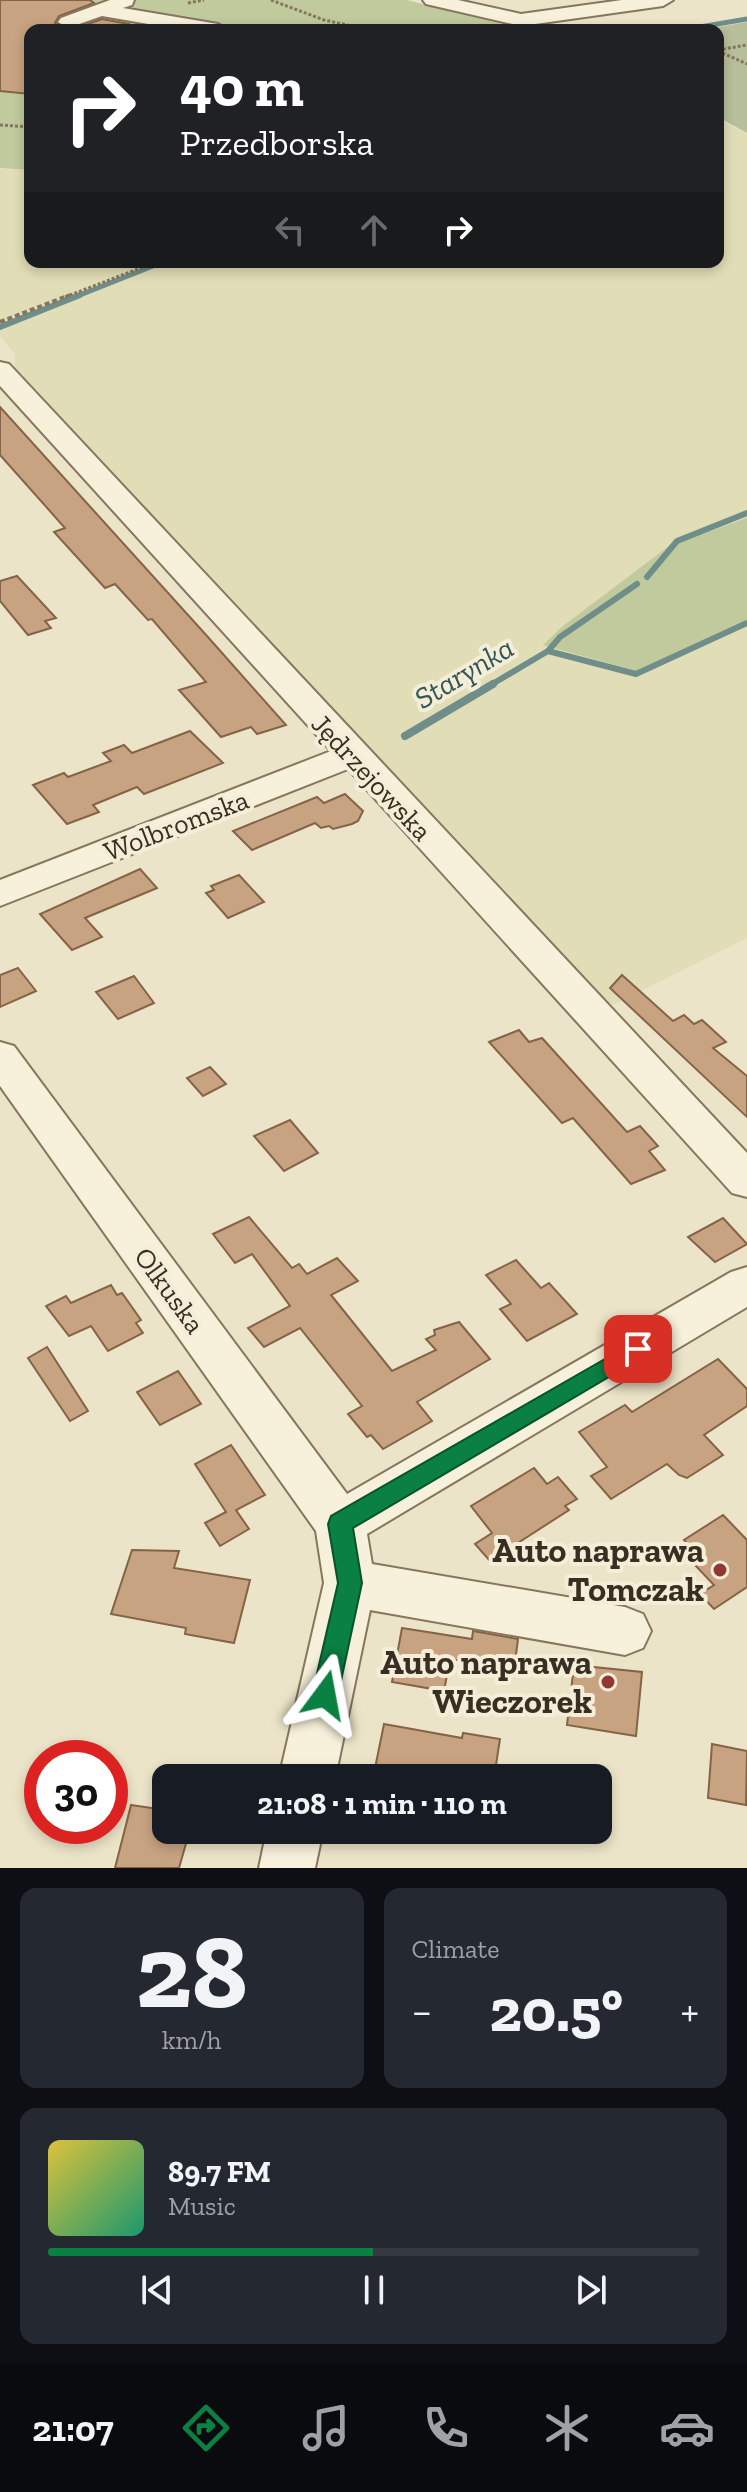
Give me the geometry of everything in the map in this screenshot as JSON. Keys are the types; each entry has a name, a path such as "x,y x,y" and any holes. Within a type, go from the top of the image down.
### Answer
{"street":[{"path":"68,22 128,0"},
{"path":"433,0 515,20 621,3 663,0"},
{"path":"97,11 180,24"},
{"name":"Jędrzejowska","path":"0,370 352,755 745,1176"},
{"name":"Wolbromska","path":"0,894 352,755"},
{"name":"Olkuska","path":"0,1056 340,1524"},
{"path":"310,1764 350,1583 340,1524 747,1285"},
{"path":"350,1583 625,1631"},
{"path":"287,1868 292,1844"}],"path":[{"path":"188,3 204,0"},
{"path":"271,0 343,24"},
{"path":"724,49 746,46"},
{"path":"724,53 747,64"},
{"path":"0,125 24,127"},
{"path":"0,322 140,268"}],"shaded area":[{"path":"724,121 747,134 747,938 609,1007 15,370 15,354 0,336 0,169 24,170 24,268 724,268"}],"green space":[{"path":"0,0 407,0 503,24 24,24 24,170 0,168"},
{"path":"747,22 747,133 724,120 724,26"},
{"path":"747,518 747,622 637,671 543,645 563,626 669,546"}],"building":[{"path":"0,0 90,0 94,3 59,16 57,24 24,24 24,93 0,91"},
{"path":"102,19 129,24 88,24"},
{"path":"0,407 286,725 257,734 251,727 221,737 179,690 206,682 152,619 148,620 115,584 105,588 54,532 65,528 0,455"},
{"path":"17,576 56,618 45,621 51,628 28,635 0,601 0,581"},
{"path":"190,731 223,763 144,794 137,787 93,805 99,812 67,824 33,785 64,773 68,777 111,761 103,753 124,745 132,753"},
{"path":"345,794 363,811 358,821 352,824 333,829 329,826 321,828 315,823 252,850 233,831 317,797 324,803"},
{"path":"140,869 157,888 85,918 102,937 72,950 40,914"},
{"path":"239,875 264,902 228,918 206,893 214,890 211,886"},
{"path":"18,968 36,991 0,1007 0,975"},
{"path":"622,975 673,1021 684,1015 694,1024 702,1020 726,1042 713,1048 747,1076 747,1117 610,988"},
{"path":"134,976 154,1003 118,1019 96,992"},
{"path":"519,1030 529,1042 542,1038 627,1132 640,1126 658,1146 649,1151 665,1170 631,1184 573,1118 562,1123 489,1042"},
{"path":"210,1067 226,1084 203,1096 187,1078"},
{"path":"290,1120 318,1153 284,1171 254,1136"},
{"path":"249,1217 292,1268 299,1264 307,1274 337,1258 358,1281 331,1295 392,1371 436,1350 426,1339 435,1335 434,1330 459,1322 490,1359 417,1402 432,1421 383,1449 371,1435 367,1437 348,1414 362,1406 300,1328 264,1347 248,1328 290,1306 252,1254 235,1263 213,1234"},
{"path":"723,1218 747,1244 715,1262 688,1237"},
{"path":"516,1260 541,1288 549,1283 577,1314 527,1341 500,1309 511,1304 486,1275"},
{"path":"111,1285 117,1295 122,1293 141,1320 136,1323 143,1333 108,1351 91,1326 69,1336 46,1306 66,1296 71,1303"},
{"path":"47,1347 88,1411 70,1421 28,1358"},
{"path":"718,1359 747,1389 747,1406 704,1435 723,1455 687,1478 667,1464 611,1499 591,1476 607,1467 579,1432 625,1405 632,1412"},
{"path":"178,1371 201,1404 160,1425 137,1392"},
{"path":"231,1445 265,1495 236,1510 249,1529 220,1546 205,1523 226,1512 195,1464"},
{"path":"534,1468 547,1484 558,1477 577,1499 565,1506 569,1510 490,1561 475,1544 492,1533 471,1506"},
{"path":"723,1515 747,1540 747,1587 714,1609 700,1594 714,1585 692,1562 699,1557 684,1540"},
{"path":"132,1550 179,1551 174,1568 250,1580 234,1643 185,1634 186,1628 111,1614"},
{"path":"402,1628 472,1639 473,1631 518,1639 514,1670 450,1659 444,1691 392,1682"},
{"path":"574,1665 642,1672 636,1736 567,1725"},
{"path":"384,1724 462,1738 463,1733 500,1739 496,1764 376,1764"},
{"path":"712,1744 747,1751 746,1805 708,1798"},
{"path":"131,1805 152,1808 152,1844 186,1844 179,1868 115,1868 121,1844 128,1844"}],"waterway":[{"name":"Starynka","path":"717,24 747,19"},
{"name":"Starynka","path":"75,297 148,268"},
{"name":"Starynka","path":"75,297 80,295"},
{"name":"Starynka","path":"0,327 75,297"},
{"name":"Starynka","path":"647,577 677,541 747,513"},
{"name":"Starynka","path":"548,651 560,637 637,584"},
{"name":"Starynka","path":"548,651 636,674 747,623"},
{"name":"Starynka","path":"489,686 548,651"},
{"name":"Starynka","path":"405,736 493,684"}],"place":[{"name":"Auto naprawa Tomczak","path":"720,1570"},
{"name":"Auto naprawa Wieczorek","path":"608,1682"}],"route":[{"path":"325,1695 350,1583 340,1524 638,1349"}]}
